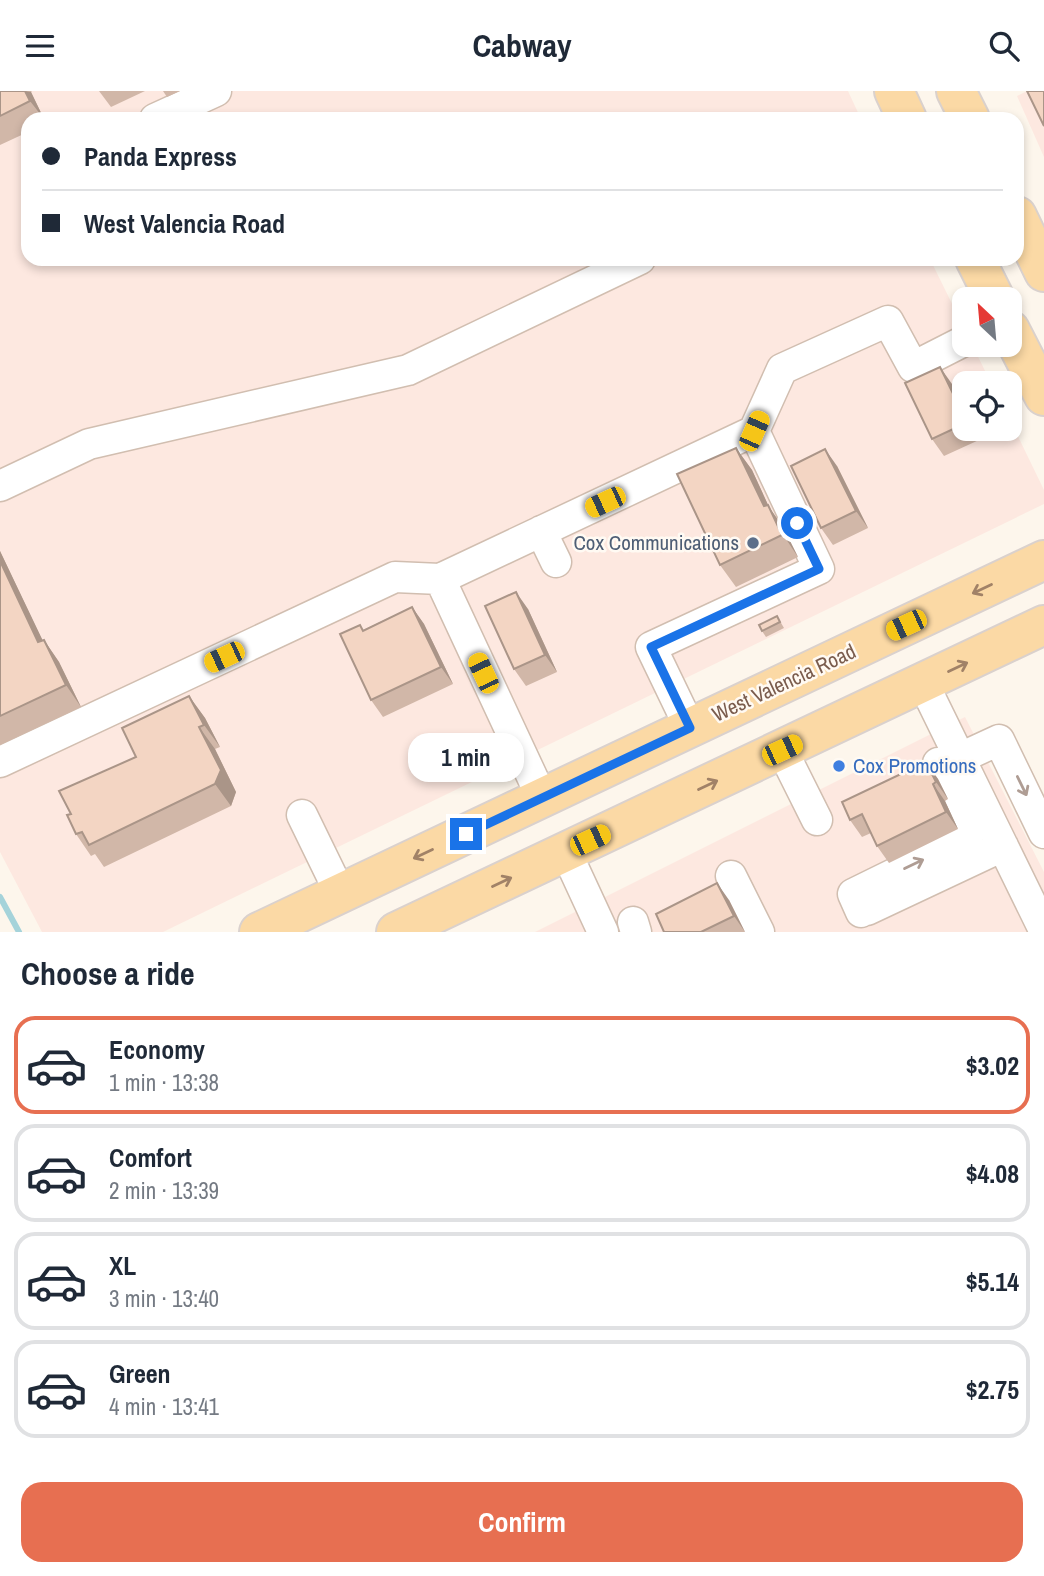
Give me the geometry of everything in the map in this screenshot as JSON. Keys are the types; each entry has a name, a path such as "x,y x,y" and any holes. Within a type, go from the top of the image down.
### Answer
{"main road":[{"path":"894,91 904,112"},
{"path":"956,91 966,112"},
{"path":"1029,226 1044,272"},
{"path":"978,266 989,287"},
{"path":"1022,353 1044,396"},
{"name":"West Valencia Road","path":"259,932 1044,559"},
{"path":"396,932 1044,625"},
{"path":"542,798 566,852"}],"lane":[{"path":"170,112 216,91"},
{"path":"0,486 89,444 408,370 625,266"},
{"path":"0,762 395,577 440,579 754,431 782,369 888,321 913,367 952,347"},
{"path":"690,728 651,647 819,569 754,431"},
{"path":"541,531 556,562"},
{"path":"440,579 542,798"},
{"path":"923,683 970,831 965,839 855,908 1003,846"},
{"path":"949,760 999,740 1044,833"},
{"path":"782,750 817,820"},
{"path":"949,760 1003,846 1044,930"},
{"path":"302,815 340,893"},
{"path":"566,852 603,932"},
{"path":"731,876 759,932"}],"shaded area":[{"path":"0,91 848,91 858,112 21,112 21,266 933,266 952,304 952,357 978,357 985,371 952,371 952,441 1020,441 1044,490 1044,504 163,932 42,932 0,852"},
{"path":"1027,91 1044,91 1044,157 1017,96"},
{"path":"965,717 1044,872 1044,932 535,932"}],"building":[{"path":"0,91 25,91 30,101 0,116"},
{"path":"1027,91 1044,91 1044,126"},
{"path":"940,367 952,392 952,430 932,439 905,383"},
{"name":"Cox Communications","path":"736,448 764,506 768,505 782,535 720,565 677,474"},
{"path":"825,449 856,511 821,528 791,466"},
{"path":"0,561 38,642 44,640 66,685 0,716"},
{"path":"516,592 545,655 514,669 485,606"},
{"path":"412,607 441,667 371,700 340,634 360,625 363,631"},
{"path":"777,616 780,622 762,631 759,625"},
{"path":"189,696 204,725 199,727 221,770 215,784 89,845 82,832 76,834 67,815 71,814 59,791 136,757 122,728"},
{"path":"926,762 946,812 877,846 862,814 850,820 842,802"},
{"path":"717,883 734,916 701,932 664,932 656,914"}],"waterway":[{"path":"0,897 19,932"}],"place":[{"name":"Cox Communications","path":"753,543"},
{"name":"Cox Promotions","path":"839,766"}],"route":[{"path":"466,834 690,728 651,647 819,569 797,523"}]}
